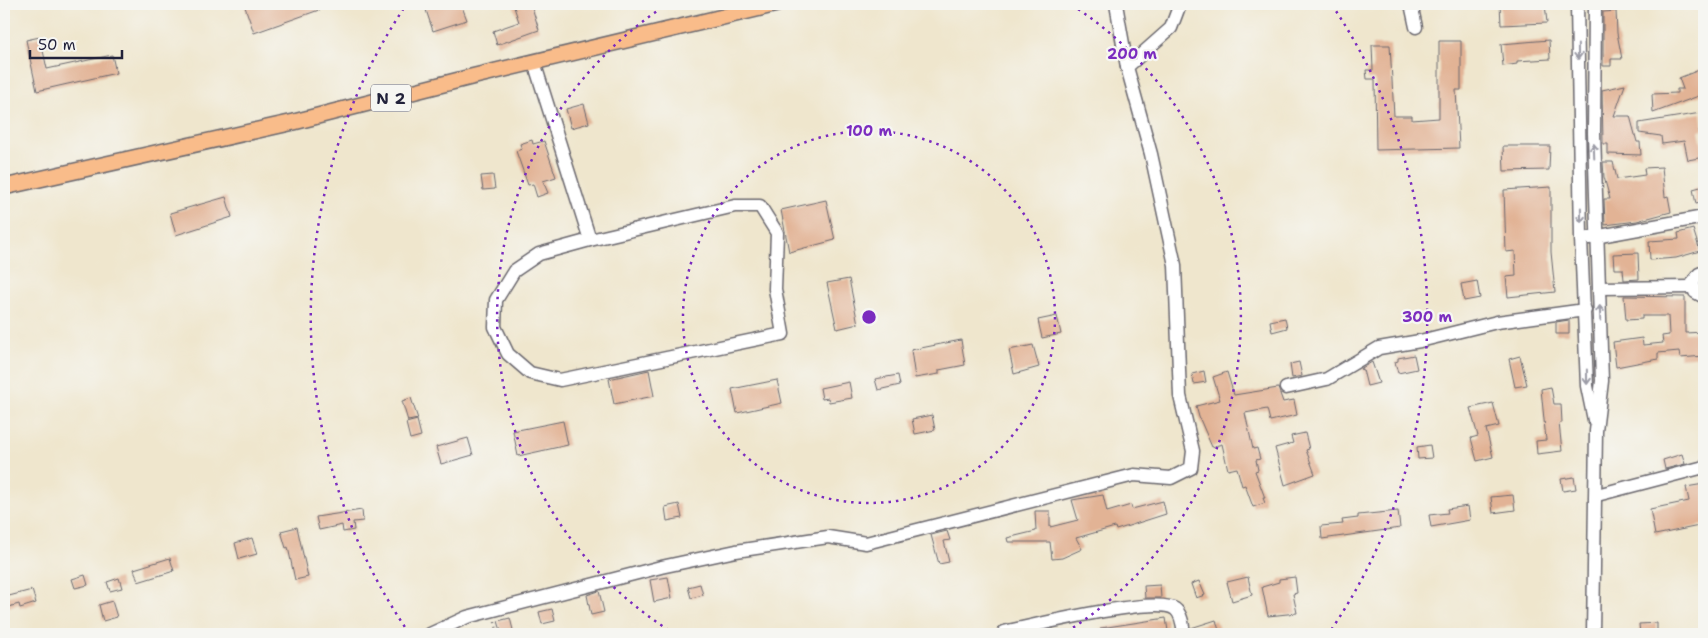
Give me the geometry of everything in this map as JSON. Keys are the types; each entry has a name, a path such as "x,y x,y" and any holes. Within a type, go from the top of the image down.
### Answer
{"main road":[{"name":"N 2","path":"4,187 294,122 777,4"}],"street":[{"path":"430,634 467,617 661,567 736,551 828,537 866,543 1134,475 1171,478 1191,468 1194,451 1180,396 1175,264 1152,154 1127,67 1116,4"},
{"path":"1127,67 1171,28 1180,4"},
{"path":"1411,4 1416,27"},
{"path":"1577,4 1581,238 1587,386 1596,431"},
{"path":"1593,634 1597,495 1596,431 1602,381 1594,133 1595,4"},
{"path":"534,62 590,240"},
{"path":"735,206 760,206 777,233 774,289 783,334 560,380 530,373 508,354 496,327 496,300 514,272 538,254 590,240 735,206"},
{"path":"1581,238 1597,237 1704,217"},
{"path":"1704,272 1695,277 1693,287 1698,295 1704,297"},
{"path":"1599,288 1693,287"},
{"path":"1286,388 1327,379 1379,348 1420,341 1497,322 1585,310"},
{"path":"1597,495 1704,467"},
{"path":"1004,632 1105,611 1152,606 1174,607 1179,613 1184,634"}],"building":[{"path":"244,4 333,4 333,5 254,33"},
{"path":"424,4 461,4 467,20 433,31"},
{"path":"513,4 531,4 539,30 497,45 493,31 519,22"},
{"path":"1500,4 1545,4 1547,23 1501,25"},
{"path":"1616,11 1617,33 1622,59 1611,59 1611,66 1603,66 1603,12"},
{"path":"40,37 47,69 112,55 116,73 37,91 26,40"},
{"path":"1549,40 1550,59 1517,61 1517,64 1503,66 1501,44"},
{"path":"1439,41 1461,41 1461,90 1456,90 1459,148 1376,150 1375,79 1367,79 1366,70 1373,70 1372,45 1390,45 1394,116 1412,116 1412,120 1439,118"},
{"path":"1704,68 1704,83 1701,84 1704,94 1653,113 1652,94 1677,93 1677,89 1683,89 1679,78"},
{"path":"1625,85 1614,116 1630,116 1637,142 1640,142 1641,155 1608,154 1608,144 1603,144 1602,90"},
{"path":"584,104 589,123 571,128 566,109"},
{"path":"1701,113 1703,130 1699,130 1704,157 1688,160 1684,141 1662,144 1661,136 1639,133 1639,123"},
{"path":"532,140 533,144 544,141 556,177 543,181 548,193 537,197 533,184 528,185 516,151 522,149 520,144"},
{"path":"1503,146 1550,146 1549,170 1504,171"},
{"path":"1603,162 1613,162 1617,179 1645,175 1644,168 1662,167 1665,197 1668,196 1671,212 1637,221 1605,225 1604,199 1610,199 1604,177"},
{"path":"493,175 495,189 483,190 481,176"},
{"path":"1704,186 1704,202 1696,204 1693,189"},
{"path":"1551,187 1551,252 1555,292 1508,297 1506,277 1516,276 1515,251 1506,252 1504,190"},
{"path":"226,197 232,217 176,235 170,213"},
{"path":"826,200 835,240 789,252 781,210"},
{"path":"1693,229 1700,251 1676,258 1650,260 1649,241 1679,239 1678,233"},
{"path":"1638,253 1639,279 1624,280 1623,269 1614,269 1613,254"},
{"path":"849,279 858,324 837,329 827,283"},
{"path":"1477,281 1480,298 1464,301 1461,284"},
{"path":"1624,296 1685,297 1685,333 1704,332 1704,356 1680,358 1679,351 1658,353 1658,359 1616,367 1613,342 1642,338 1643,345 1663,343 1662,336 1669,335 1668,316 1642,316 1642,319 1626,320"},
{"path":"1057,316 1061,334 1042,338 1038,320"},
{"path":"1285,318 1287,328 1272,332 1270,321"},
{"path":"1569,320 1569,334 1556,334 1556,322"},
{"path":"961,340 965,365 939,370 939,374 915,378 911,350"},
{"path":"1033,345 1039,367 1014,374 1009,350"},
{"path":"1414,355 1417,369 1398,373 1395,362 1398,361 1398,358"},
{"path":"1520,356 1527,385 1515,387 1509,359"},
{"path":"1299,362 1302,376 1292,378 1290,364"},
{"path":"1372,362 1379,383 1367,386 1363,370 1360,369"},
{"path":"649,370 654,396 614,404 609,379"},
{"path":"1204,371 1206,382 1194,384 1192,374"},
{"path":"1227,372 1234,395 1278,388 1283,402 1294,400 1297,415 1270,421 1267,409 1245,413 1253,449 1257,448 1260,459 1256,460 1258,470 1255,471 1265,498 1263,498 1265,503 1253,507 1245,485 1242,486 1237,468 1228,470 1222,444 1212,447 1196,406 1220,400 1213,377"},
{"path":"898,375 900,385 878,390 875,379"},
{"path":"777,380 782,403 737,413 732,389"},
{"path":"849,382 852,398 829,402 828,398 822,399 820,388"},
{"path":"1551,387 1554,404 1561,404 1562,423 1559,423 1562,451 1537,454 1536,441 1546,440 1541,389"},
{"path":"411,398 418,419 408,421 402,401"},
{"path":"1493,403 1499,426 1486,429 1493,457 1477,461 1471,438 1478,436 1470,408"},
{"path":"932,415 935,430 915,434 912,419"},
{"path":"417,420 421,436 410,439 406,423"},
{"path":"563,421 568,445 518,456 513,431"},
{"path":"1305,433 1309,449 1306,450 1315,474 1285,485 1275,448 1293,443 1291,436"},
{"path":"468,438 473,455 441,464 436,447"},
{"path":"1430,445 1432,458 1418,459 1417,447"},
{"path":"1682,454 1685,464 1665,469 1663,460"},
{"path":"1574,477 1576,489 1563,491 1561,479"},
{"path":"1704,484 1704,525 1655,535 1650,509 1689,501 1686,487"},
{"path":"1103,495 1107,512 1131,505 1132,509 1163,501 1166,514 1116,530 1115,527 1076,538 1082,549 1062,558 1052,559 1050,542 1008,542 1007,538 1036,531 1035,511 1050,511 1050,527 1078,520 1072,500"},
{"path":"1513,495 1515,510 1493,513 1491,497"},
{"path":"679,504 682,518 667,521 665,507"},
{"path":"1468,506 1470,520 1431,527 1429,515 1448,513 1447,509"},
{"path":"362,510 363,521 353,522 354,530 343,532 342,525 319,530 316,517"},
{"path":"1398,511 1400,528 1322,539 1321,526 1343,524 1342,520 1358,518 1358,515"},
{"path":"297,527 308,577 295,580 288,547 286,548 281,531"},
{"path":"947,531 950,540 944,541 949,562 939,564 931,535"},
{"path":"252,538 257,554 239,559 235,543"},
{"path":"170,558 174,571 138,582 134,569"},
{"path":"85,575 88,585 75,588 72,579"},
{"path":"668,577 672,598 654,602 650,580"},
{"path":"1248,577 1252,595 1232,601 1227,582"},
{"path":"1295,577 1297,593 1293,594 1297,613 1268,616 1262,587 1279,582 1279,579"},
{"path":"119,578 122,588 110,591 107,582"},
{"path":"1199,581 1205,595 1196,598 1191,584"},
{"path":"700,584 703,595 691,598 688,587"},
{"path":"1160,585 1161,598 1145,598 1144,586"},
{"path":"32,590 36,603 20,608 19,604 8,607 5,597"},
{"path":"599,591 604,612 591,615 587,595"},
{"path":"112,601 117,617 103,621 99,605"},
{"path":"552,609 555,621 542,624 539,612"},
{"path":"510,618 514,634 502,634 498,621"},
{"path":"1166,618 1168,631 1150,634 1101,634 1101,628"},
{"path":"1216,620 1220,634 1192,634 1191,628"},
{"path":"1657,623 1657,634 1640,634 1639,624"}]}
